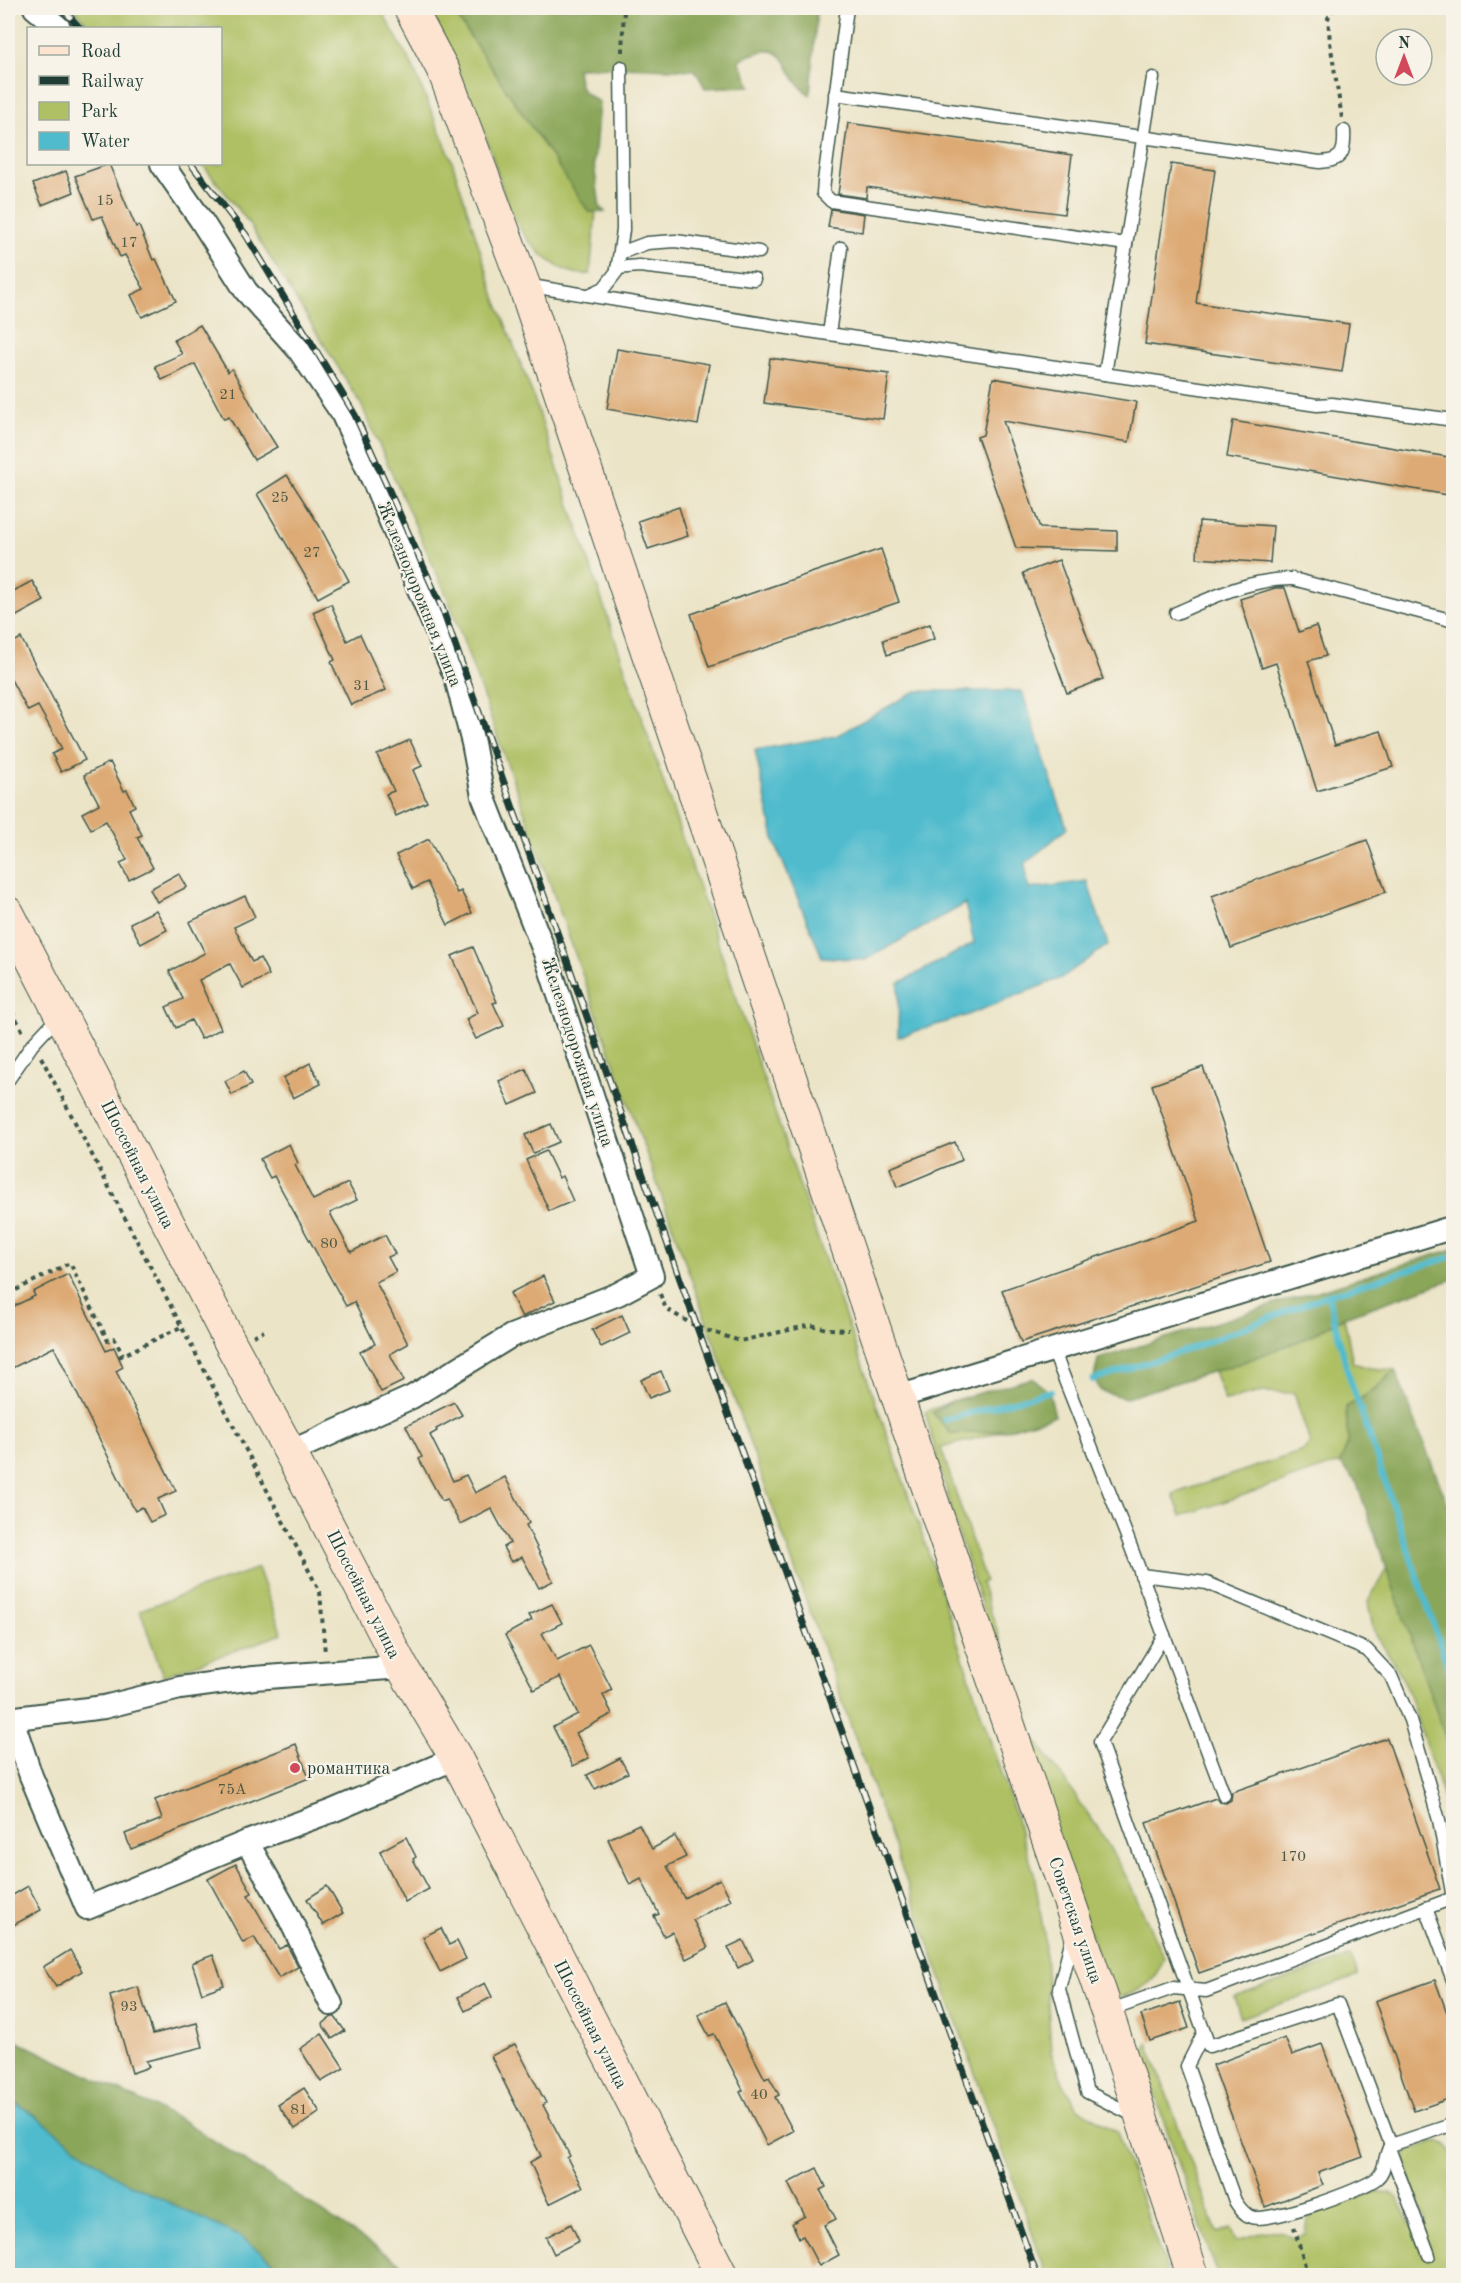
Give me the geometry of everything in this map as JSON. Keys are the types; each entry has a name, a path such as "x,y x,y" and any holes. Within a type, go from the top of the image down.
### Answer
{"main road":[{"name":"Советская улица","path":"410,8 444,72 524,285 954,1565 1107,2011 1193,2276"},
{"name":"Шоссейная улица","path":"8,913 232,1346 402,1667 456,1758 722,2276"}],"street":[{"path":"35,8 58,27"},
{"name":"Железнодорожная улица","path":"163,165 246,291 299,350 342,413 378,491 456,678 473,743 483,796 545,954 652,1276"},
{"path":"898,1397 1454,1227"},
{"path":"290,1452 412,1397 511,1336 618,1294 652,1276"},
{"path":"402,1667 254,1678 180,1688 105,1707 10,1719 31,1776 87,1908 246,1842 332,1811 456,1758"},
{"path":"246,1842 285,1909 331,2004"}],"lane":[{"path":"847,8 823,193 831,201 1126,244"},
{"path":"589,295 604,288 617,268 620,253 623,230 621,67"},
{"path":"1105,374 1153,78"},
{"path":"835,94 1320,162 1331,161 1340,156 1345,146 1344,130"},
{"path":"620,253 647,243 675,241 759,252"},
{"path":"829,334 842,248"},
{"path":"617,268 639,266 754,279"},
{"path":"524,285 829,334 1317,405 1332,404 1454,420"},
{"path":"1176,613 1228,591 1273,579 1293,579 1454,621"},
{"path":"8,1080 32,1045 60,1014"},
{"path":"1053,1350 1142,1575 1224,1795"},
{"path":"1107,2011 1173,1988 1206,1991 1453,1898 1440,1820 1410,1720 1391,1676 1367,1650 1206,1583 1142,1575"},
{"path":"1164,1635 1100,1742 1209,2046 1338,2004 1429,2255"},
{"path":"1426,1908 1454,1983"},
{"path":"1076,1921 1059,1989 1087,2092 1142,2120"},
{"path":"1204,2032 1187,2067 1235,2201 1242,2211 1252,2218 1265,2218 1289,2212 1368,2185 1381,2174 1390,2147"},
{"path":"1390,2147 1454,2124"}],"path":[{"path":"621,67 624,8"},
{"path":"1334,8 1328,18 1344,130"},
{"path":"8,1003 32,1045 43,1059 320,1592 329,1673"},
{"path":"8,1294 70,1263 108,1341 114,1338 121,1356 183,1326"},
{"path":"652,1276 666,1309 698,1328 740,1341 812,1325 827,1329 876,1332"},
{"path":"1289,2212 1306,2262 1308,2276"}],"green space":[{"path":"73,8 380,8 411,63 451,158 495,297 532,393 815,1231 920,1528 1034,1873 1044,1934 1051,2052 1064,2085 1078,2108 1117,2132 1168,2275 1047,2275 449,601 361,404 246,219 203,165 222,165 222,27 90,27"},
{"path":"428,8 451,8 589,212 596,212 590,274 565,270 553,263 532,245 517,223 507,203 486,138 466,88"},
{"path":"451,8 817,8 810,95 800,86 784,59 778,53 769,51 739,60 751,86 705,88 695,70 577,68 582,89 599,102 594,164 600,207 605,212 589,212"},
{"path":"1453,1249 1453,1279 1344,1317 1304,1339 1241,1363 1126,1398 1101,1391 1094,1378 1098,1359"},
{"path":"1344,1317 1353,1363 1370,1368 1395,1370 1372,1391 1346,1407 1348,1443 1340,1463 1181,1516 1173,1494 1303,1451 1310,1443 1294,1393 1260,1392 1225,1401 1214,1371 1304,1339"},
{"path":"1395,1370 1453,1518 1453,1759 1356,1481 1340,1463 1348,1443 1346,1407 1372,1391"},
{"path":"1032,1378 1049,1392 1055,1416 1006,1430 951,1434 933,1413 952,1401"},
{"path":"952,1401 933,1413 951,1434 1006,1430 941,1448 985,1581 981,1583 1033,1736 1098,1828 1126,1876 1164,1958 1157,1973 1147,1984 1127,1995 1119,1997 1106,1982 957,1530 925,1412"},
{"path":"258,1568 282,1634 163,1676 140,1610"},
{"path":"1387,1568 1453,1759 1453,1827 1405,1683 1373,1629 1368,1602"},
{"path":"1351,1956 1358,1976 1241,2018 1234,1997"},
{"path":"8,2037 187,2123 418,2275 265,2275 8,2121"},
{"path":"1148,2043 1217,2233 1231,2229 1236,2241 1271,2231 1278,2231 1292,2238 1305,2234 1307,2220 1315,2213 1374,2192 1389,2193 1395,2196 1411,2226 1426,2222 1404,2162 1407,2152 1433,2142 1445,2143 1453,2154 1453,2275 1218,2275 1141,2056"}],"water":[{"path":"916,691 1022,691 1067,828 1025,864 1029,889 1087,881 1108,945 1061,978 965,1016 898,1037 899,983 974,943 965,904 865,960 822,957 775,843 755,750 836,736"},
{"path":"8,2099 27,2110 120,2179 241,2237 289,2275 8,2275"}],"building":[{"path":"848,123 1072,155 1064,214 867,187 866,198 838,194"},
{"path":"1171,164 1215,170 1196,303 1349,324 1342,372 1145,344"},
{"path":"109,165 136,227 139,226 153,260 156,259 176,301 142,317 131,295 144,289 125,255 120,257 102,216 93,219 75,176"},
{"path":"66,171 74,192 42,205 33,184"},
{"path":"831,209 864,214 862,232 828,227"},
{"path":"200,325 228,372 232,369 277,447 254,460 229,417 224,419 195,364 162,380 155,366 182,354 174,340"},
{"path":"617,349 709,364 698,425 607,409"},
{"path":"770,358 889,374 883,419 764,403"},
{"path":"993,378 1136,402 1129,442 1003,421 1040,528 1117,531 1117,551 1016,548 977,437 983,435"},
{"path":"1233,421 1454,458 1454,496 1227,457"},
{"path":"287,475 319,525 349,581 318,598 257,494"},
{"path":"679,507 688,536 648,549 638,521"},
{"path":"1199,521 1273,526 1270,563 1197,558"},
{"path":"881,549 899,602 709,667 691,614"},
{"path":"1059,560 1103,679 1067,693 1023,573"},
{"path":"32,581 44,601 13,618 8,608 8,594"},
{"path":"1275,588 1285,588 1299,632 1316,626 1326,656 1308,661 1335,745 1381,731 1393,767 1317,791 1276,663 1262,668 1240,599"},
{"path":"331,604 347,641 360,634 386,690 351,705 331,662 335,660 313,612"},
{"path":"930,624 934,639 887,655 883,640"},
{"path":"21,638 85,760 61,772 52,754 62,749 38,706 28,711 8,674 8,645"},
{"path":"410,740 422,766 413,770 427,802 396,816 386,794 394,791 377,755"},
{"path":"110,762 124,791 127,790 135,806 129,809 142,835 137,837 153,868 129,880 120,863 127,860 106,821 91,829 82,813 99,804 84,775"},
{"path":"429,839 457,893 461,891 472,913 448,925 427,882 413,889 396,855"},
{"path":"1367,840 1386,892 1231,948 1212,896"},
{"path":"179,873 187,887 157,902 150,889"},
{"path":"245,896 255,917 234,927 252,962 260,958 269,975 243,988 230,964 199,980 221,1029 201,1039 191,1020 176,1028 166,1007 183,999 169,971 205,953 189,922"},
{"path":"156,910 167,930 141,944 130,923"},
{"path":"473,947 497,1002 493,1003 504,1026 476,1039 466,1019 478,1013 452,956"},
{"path":"310,1063 321,1084 293,1098 283,1078"},
{"path":"1203,1067 1270,1262 1021,1342 1002,1290 1199,1221 1152,1085"},
{"path":"526,1069 537,1093 510,1105 499,1081"},
{"path":"244,1071 251,1085 232,1095 225,1081"},
{"path":"551,1124 559,1142 533,1153 525,1135"},
{"path":"955,1142 962,1160 897,1187 890,1168"},
{"path":"289,1144 298,1163 295,1165 313,1200 348,1183 357,1200 330,1213 351,1252 385,1235 395,1254 388,1257 396,1272 376,1282 408,1344 390,1354 404,1381 381,1392 360,1352 375,1344 354,1302 346,1306 274,1176 270,1178 260,1159"},
{"path":"546,1151 559,1178 562,1176 573,1201 549,1211 526,1160"},
{"path":"68,1274 106,1351 114,1347 123,1367 116,1371 176,1491 158,1499 165,1515 150,1522 142,1507 135,1511 54,1347 8,1370 8,1309 35,1296 33,1292"},
{"path":"543,1276 555,1301 522,1317 510,1293"},
{"path":"622,1315 630,1333 601,1347 592,1330"},
{"path":"661,1371 669,1390 649,1398 641,1380"},
{"path":"454,1402 462,1415 436,1429 437,1431 430,1435 453,1481 466,1475 475,1493 505,1477 529,1523 526,1525 553,1581 539,1588 522,1557 511,1562 503,1547 510,1543 491,1508 460,1524 447,1499 442,1501 419,1459 422,1457 406,1426"},
{"path":"552,1604 562,1623 542,1633 557,1661 589,1645 612,1690 603,1695 612,1714 576,1733 589,1758 573,1766 553,1727 578,1714 560,1677 534,1690 505,1635 532,1620 529,1615"},
{"path":"1387,1738 1440,1889 1199,1973 1146,1823 1216,1798 1219,1802 1226,1803 1231,1800 1232,1792"},
{"path":"296,1744 309,1778 131,1849 125,1834 162,1819 155,1800"},
{"path":"620,1758 628,1773 595,1789 587,1775"},
{"path":"639,1824 652,1849 675,1836 686,1857 667,1866 684,1898 720,1879 731,1900 693,1920 708,1948 686,1959 672,1932 664,1936 654,1916 659,1914 641,1879 630,1885 608,1839"},
{"path":"406,1837 416,1857 413,1859 429,1889 405,1902 380,1851"},
{"path":"236,1864 252,1893 248,1895 279,1949 287,1945 298,1967 279,1978 254,1937 243,1943 208,1879"},
{"path":"28,1886 41,1910 8,1928 8,1898"},
{"path":"327,1886 343,1913 323,1925 307,1899"},
{"path":"441,1928 449,1945 457,1941 466,1959 440,1972 423,1937"},
{"path":"743,1940 753,1960 738,1968 728,1947"},
{"path":"70,1950 82,1971 56,1987 43,1967"},
{"path":"213,1955 224,1985 202,1993 192,1963"},
{"path":"1435,1980 1454,2032 1454,2097 1414,2111 1375,2001"},
{"path":"485,1983 492,1997 465,2011 458,1997"},
{"path":"138,1987 153,2034 197,2023 203,2047 146,2061 149,2067 132,2073 110,1996"},
{"path":"725,2002 765,2079 769,2077 779,2095 775,2097 793,2131 767,2145 740,2092 743,2090 714,2034 709,2036 698,2015"},
{"path":"1180,2002 1189,2028 1150,2041 1141,2015"},
{"path":"335,2017 345,2031 332,2039 322,2024"},
{"path":"322,2034 344,2068 321,2082 300,2049"},
{"path":"1285,2038 1292,2055 1322,2044 1363,2157 1318,2173 1323,2185 1265,2207 1213,2065"},
{"path":"515,2044 546,2103 543,2105 570,2156 567,2158 583,2187 549,2204 530,2162 541,2156 491,2056"},
{"path":"304,2088 320,2112 295,2129 278,2105"},
{"path":"817,2168 826,2187 820,2190 836,2219 824,2225 839,2255 819,2266 803,2236 799,2238 792,2223 805,2216 788,2183"},
{"path":"571,2224 579,2241 554,2254 546,2237"}],"waterway":[{"path":"1093,1380 1184,1351 1328,1295 1454,1256"},
{"path":"1328,1295 1347,1370 1454,1685"},
{"path":"944,1420 1051,1391"}],"railway":[{"path":"62,8 79,27"},
{"path":"192,165 246,235 355,415 442,608 1037,2276"}],"place":[{"name":"романтика","path":"295,1768"}]}
